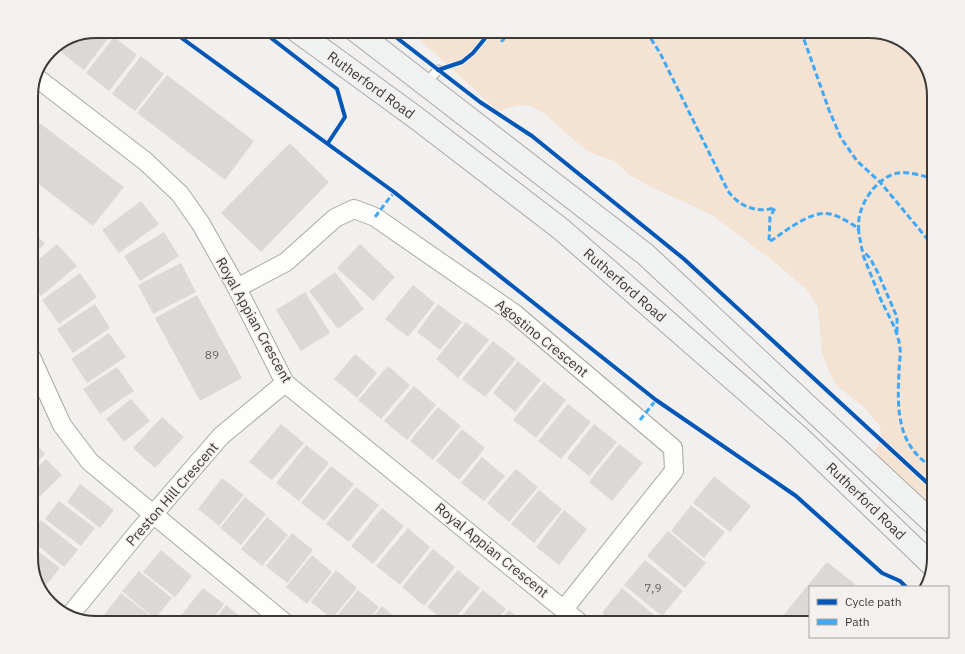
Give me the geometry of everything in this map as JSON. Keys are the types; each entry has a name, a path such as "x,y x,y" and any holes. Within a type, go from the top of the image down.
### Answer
{"main road":[{"name":"Rutherford Road","path":"307,38 414,117 561,229 798,436 927,560"},
{"name":"Rutherford Road","path":"367,38 431,77 646,254 927,517"}],"street":[{"name":"Royal Appian Crescent","path":"40,80 145,161 180,194 201,224 237,288 285,383 572,616"},
{"name":"Agostino Crescent","path":"237,288 286,262 335,218 354,209 375,217 515,314 674,448 674,471 564,609"},
{"path":"38,372 62,425 90,462 277,616"},
{"name":"Preston Hill Crescent","path":"73,611 153,514 221,436 285,383"}],"shaded area":[{"path":"418,38 877,38 891,42 907,52 921,70 926,85 927,96 927,505 872,456 881,436 880,426 864,407 837,386 830,374 822,353 818,307 806,289 774,262 712,215 649,186 630,175 614,161 589,152 544,113 531,106 521,105 504,109 499,112"}],"building":[{"path":"109,38 84,70 61,52 64,48 74,42 85,39"},
{"path":"113,38 137,55 109,91 86,73"},
{"path":"141,56 164,74 135,111 112,94"},
{"path":"167,75 254,141 225,180 137,113"},
{"path":"38,122 124,187 93,226 38,183"},
{"path":"290,143 329,182 261,252 221,213"},
{"path":"141,201 159,224 119,253 102,230"},
{"path":"164,232 179,256 140,281 124,256"},
{"path":"38,237 45,243 38,250"},
{"path":"57,244 77,266 41,296 38,292 38,260"},
{"path":"360,244 395,277 373,301 337,268"},
{"path":"181,263 196,292 153,314 138,285"},
{"path":"335,272 364,309 338,329 309,291"},
{"path":"80,273 97,297 59,324 42,300"},
{"path":"413,285 435,303 408,337 385,319"},
{"path":"305,292 330,333 301,351 276,310"},
{"path":"197,295 242,378 200,401 155,318"},
{"path":"95,304 110,328 73,353 57,329"},
{"path":"438,304 462,322 440,350 417,332"},
{"path":"466,322 489,340 458,378 436,359"},
{"path":"109,333 126,357 87,383 71,359"},
{"path":"493,341 516,359 485,397 462,379"},
{"path":"355,354 377,373 357,398 334,379"},
{"path":"518,361 541,380 515,412 493,393"},
{"path":"388,366 410,385 381,419 358,400"},
{"path":"117,367 134,391 100,414 83,389"},
{"path":"544,382 566,400 536,438 513,420"},
{"path":"414,386 436,405 407,440 384,421"},
{"path":"131,399 150,421 124,442 106,419"},
{"path":"568,404 591,422 561,459 538,441"},
{"path":"438,407 461,426 433,460 410,441"},
{"path":"162,417 184,437 155,468 133,448"},
{"path":"281,424 304,443 272,480 249,462"},
{"path":"594,424 617,442 589,476 567,458"},
{"path":"462,429 485,448 459,480 436,461"},
{"path":"619,444 643,463 612,501 589,482"},
{"path":"306,445 329,463 299,501 276,483"},
{"path":"38,446 45,454 38,461"},
{"path":"482,457 505,476 484,501 461,483"},
{"path":"46,459 62,475 38,498 38,467"},
{"path":"331,466 354,484 324,521 301,503"},
{"path":"516,469 538,487 509,522 487,503"},
{"path":"714,476 751,506 730,532 693,503"},
{"path":"222,478 244,495 219,526 198,509"},
{"path":"80,484 114,510 100,528 67,502"},
{"path":"356,487 379,505 349,542 326,524"},
{"path":"539,490 562,509 534,543 511,524"},
{"path":"245,497 266,514 241,545 220,528"},
{"path":"59,501 95,528 81,546 45,519"},
{"path":"691,505 725,532 704,558 671,531"},
{"path":"382,508 404,526 373,564 351,546"},
{"path":"564,510 587,529 559,565 536,547"},
{"path":"267,517 288,535 262,566 241,549"},
{"path":"41,520 78,550 64,567 38,546 38,524"},
{"path":"408,528 430,547 400,585 376,566"},
{"path":"668,531 706,563 685,588 647,556"},
{"path":"292,533 313,550 287,583 266,566"},
{"path":"433,549 455,567 424,606 402,587"},
{"path":"161,550 192,576 175,597 143,572"},
{"path":"38,551 60,568 46,585 42,580 40,573"},
{"path":"312,555 332,572 307,604 286,587"},
{"path":"645,560 683,591 662,616 624,585"},
{"path":"827,562 855,584 855,586 809,586 809,616 783,616"},
{"path":"336,570 357,588 334,616 328,616 311,602"},
{"path":"458,570 480,588 457,616 438,616 427,607"},
{"path":"139,571 172,598 157,616 151,616 122,591"},
{"path":"203,588 224,604 215,616 180,616"},
{"path":"622,588 655,616 606,616 602,613"},
{"path":"358,590 379,607 372,616 337,616"},
{"path":"483,590 506,609 500,616 462,616"},
{"path":"121,593 150,616 105,616 104,615"},
{"path":"226,605 240,616 217,616"},
{"path":"382,606 394,616 374,616"},
{"path":"509,610 516,616 504,616"}],"marked path":[{"path":"504,38 502,41 505,38"},
{"path":"650,38 660,53 728,191 743,205 761,210 775,208 770,217 769,242 806,218 814,215 830,214 837,216 858,228 862,250 870,258 878,273 897,317 897,335"},
{"path":"803,38 829,110 841,138 857,161 880,182 927,239"},
{"path":"859,231 860,213 868,195 874,187 890,176 898,173 916,174 927,177"},
{"path":"375,217 394,192"},
{"path":"863,255 899,341 900,354 898,400 902,426 906,438 913,449 927,463"},
{"path":"640,420 656,400"}],"cycle path":[{"path":"182,38 394,192 656,400 796,496 882,573 900,581 905,586"},
{"path":"271,38 337,89 345,117 328,143"},
{"path":"397,38 480,102 532,136 684,259 927,483"},
{"path":"438,70 462,62 473,53 485,38"}]}
